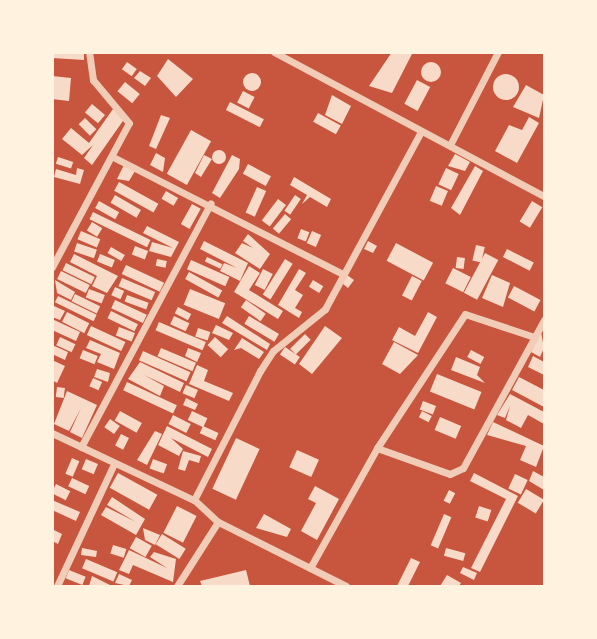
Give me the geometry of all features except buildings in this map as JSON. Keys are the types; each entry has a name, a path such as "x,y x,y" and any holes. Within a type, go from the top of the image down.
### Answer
{"street":[{"path":"52,267 115,158 128,117 93,80 89,52"},
{"path":"274,52 420,133 451,144 544,196"},
{"path":"451,144 498,52"},
{"path":"194,500 273,351 325,309 420,133"},
{"path":"115,158 211,203 343,274"},
{"path":"81,447 211,203"},
{"path":"310,569 377,447 466,314 534,337"},
{"path":"377,447 450,474 463,468 544,320"},
{"path":"52,433 113,466 194,500 218,522 346,586"},
{"path":"57,586 113,466"},
{"path":"177,586 218,522"}]}
